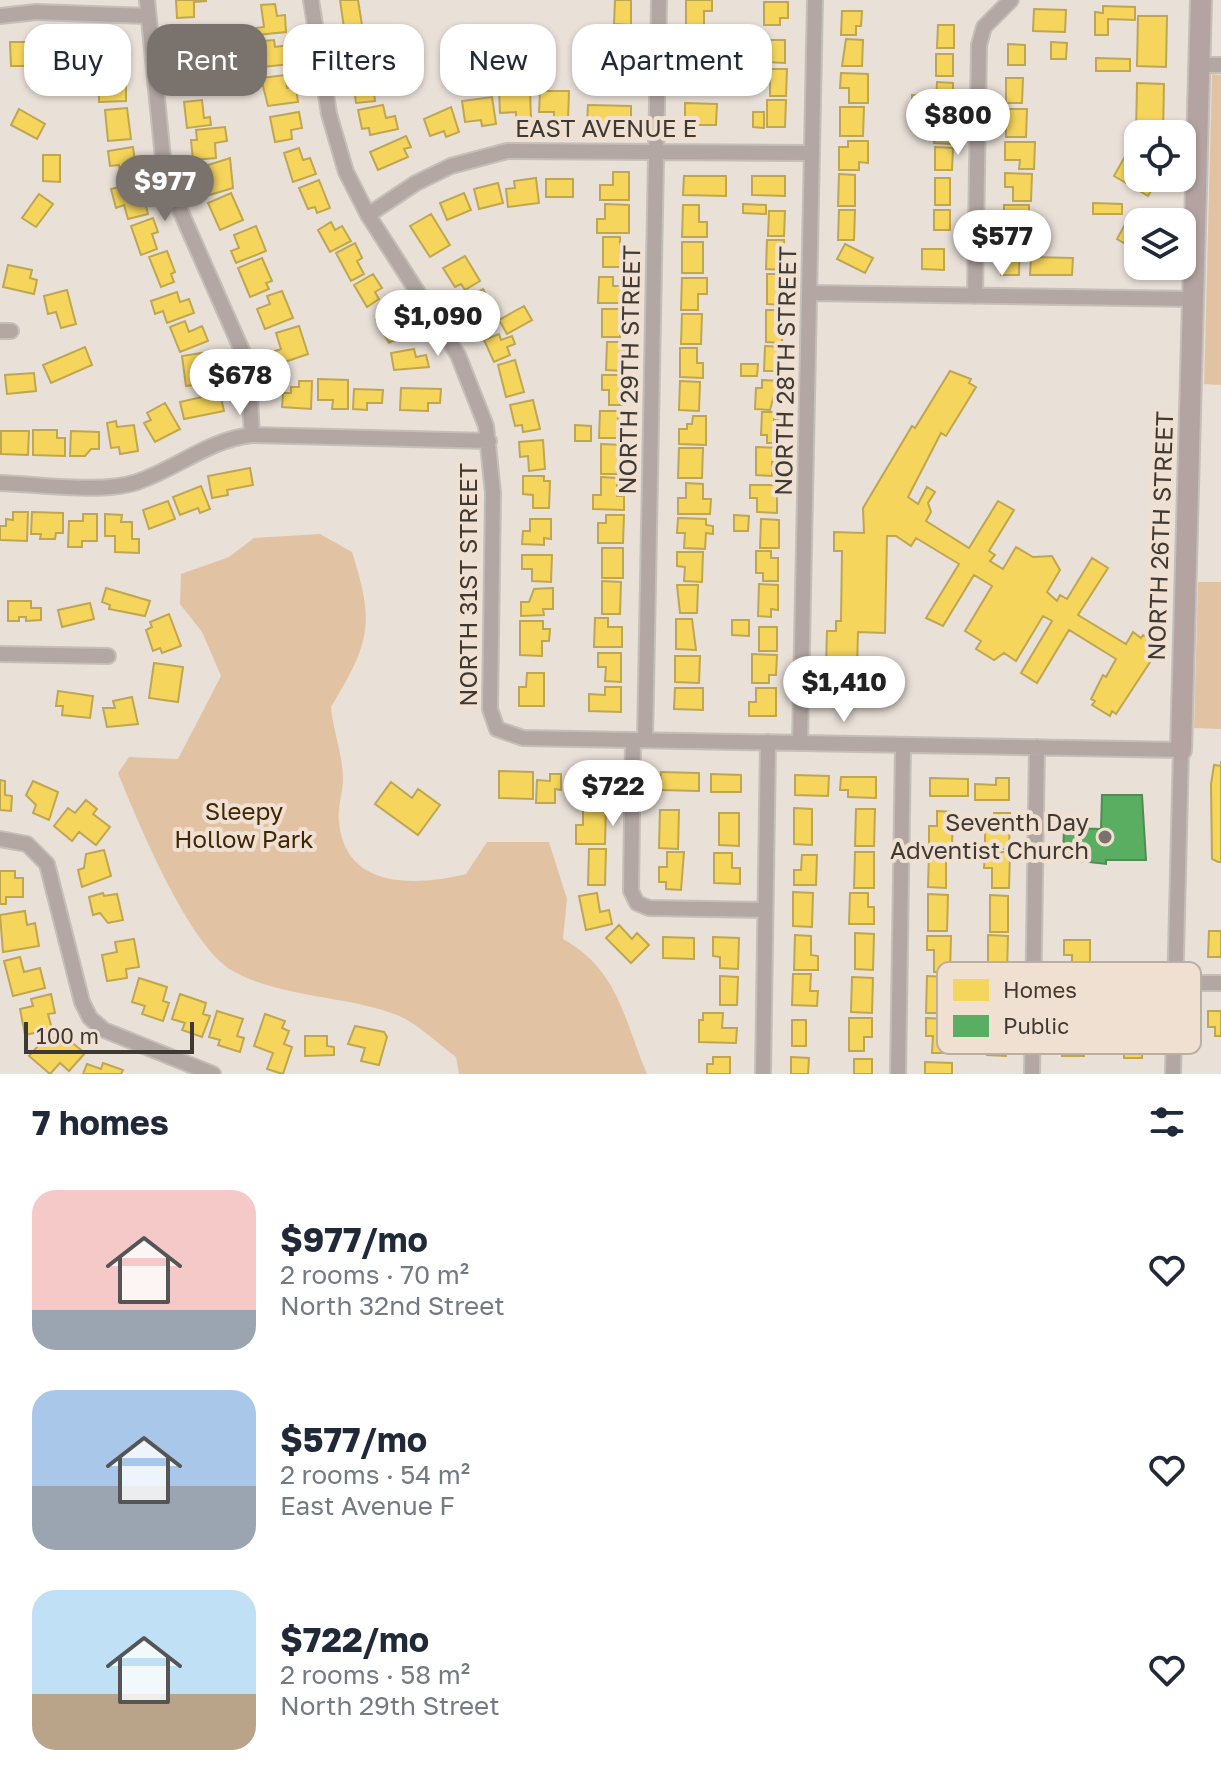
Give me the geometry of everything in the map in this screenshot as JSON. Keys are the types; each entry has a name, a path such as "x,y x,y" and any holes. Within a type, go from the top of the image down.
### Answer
{"street":[{"path":"147,0 163,158 180,210 248,364 252,435"},
{"name":"NORTH 31ST STREET","path":"311,0 332,129 346,172 368,215 458,355 476,394 489,441 493,493 490,709 497,729 523,738 639,740"},
{"name":"NORTH 29TH STREET","path":"659,0 639,740 631,891 637,903 649,908 765,910"},
{"name":"NORTH 28TH STREET","path":"800,743 815,0"},
{"path":"975,296 979,45 984,27 1011,0"},
{"name":"NORTH 26TH STREET","path":"1176,962 1201,0"},
{"path":"0,16 36,12 148,16"},
{"path":"1200,65 1221,65"},
{"name":"EAST AVENUE E","path":"368,215 434,174 488,154 542,148 812,153"},
{"path":"810,293 1194,299"},
{"path":"0,483 125,485 154,475 218,442 252,435 489,441"},
{"path":"0,654 108,656"},
{"path":"639,740 1181,750"},
{"path":"763,1074 768,742"},
{"path":"898,1074 903,745"},
{"path":"1034,962 1037,747"},
{"path":"0,839 27,844 47,864 82,1002 90,1018 104,1030 213,1074"},
{"path":"1032,1054 1032,1074"},
{"name":"NORTH 26TH STREET","path":"1173,1054 1173,1074"}],"green space":[{"path":"1212,74 1221,75 1221,385 1204,384"},
{"name":"Sleepy Hollow Park","path":"320,534 352,552 366,616 361,648 331,707 343,770 339,822 344,844 354,860 369,872 406,881 466,874 487,842 549,842 567,899 563,939 582,951 608,981 647,1074 459,1074 456,1057 420,1028 397,1015 356,1003 292,992 233,971 216,958 182,910 151,850 118,773 129,757 178,759 221,676 202,632 180,604 181,574 229,557 254,538"},
{"path":"1198,582 1221,582 1221,729 1194,728"}],"building: Homes":[{"path":"176,0 206,1 194,2 194,17 177,18"},
{"path":"340,0 358,0 362,24 343,24"},
{"path":"615,0 631,0 631,24 614,24"},
{"path":"686,0 712,0 712,11 704,11 704,24 686,24"},
{"path":"764,2 788,2 788,18 780,18 780,25 764,24"},
{"path":"275,4 277,16 285,15 283,32 267,34 261,5"},
{"path":"1103,6 1135,7 1135,20 1108,19 1108,35 1095,35 1095,12 1103,13"},
{"path":"1034,9 1066,10 1065,32 1033,31"},
{"path":"842,11 862,11 861,26 856,26 856,35 841,35"},
{"path":"1138,16 1167,16 1166,67 1137,66"},
{"path":"938,25 954,25 954,48 937,48"},
{"path":"846,39 863,40 862,66 842,66"},
{"path":"274,40 275,47 283,46 283,65 267,66 267,41"},
{"path":"772,40 785,40 785,63 772,62"},
{"path":"10,42 24,42 24,66 11,66"},
{"path":"1051,42 1067,43 1066,59 1051,59"},
{"path":"1008,44 1025,45 1025,65 1008,65"},
{"path":"936,54 953,54 953,76 936,76"},
{"path":"1096,58 1130,59 1130,71 1096,71"},
{"path":"772,69 787,69 786,96 772,96"},
{"path":"841,73 868,74 868,103 849,103 849,88 840,88"},
{"path":"283,75 283,96 297,96 298,102 268,106 267,77"},
{"path":"1006,78 1023,78 1022,103 1006,103"},
{"path":"937,82 953,83 953,104 936,104"},
{"path":"1137,83 1164,84 1163,120 1136,120"},
{"path":"556,91 569,91 568,120 554,120 554,112 539,112 540,96 556,96"},
{"path":"912,95 925,96 925,109 912,109"},
{"path":"99,96 126,96 126,101 99,102"},
{"path":"355,96 374,96 375,101 356,103"},
{"path":"499,96 530,96 531,120 516,121 516,112 500,113"},
{"path":"492,97 496,124 482,126 481,120 465,122 462,101"},
{"path":"202,100 204,118 210,117 211,125 187,128 184,102"},
{"path":"767,100 786,100 785,127 767,127"},
{"path":"685,103 717,104 716,125 685,125"},
{"path":"383,105 386,118 395,116 398,129 370,135 369,128 362,129 358,110"},
{"path":"588,105 631,106 631,126 587,125"},
{"path":"451,107 459,132 446,137 444,131 430,136 424,119"},
{"path":"840,107 864,107 863,136 840,136"},
{"path":"127,108 131,139 108,141 105,110"},
{"path":"19,109 45,124 37,139 11,125"},
{"path":"1006,109 1027,109 1026,137 1006,137"},
{"path":"299,112 302,128 291,130 292,139 275,142 270,117"},
{"path":"753,112 764,112 764,128 753,127"},
{"path":"935,113 953,113 952,144 934,143"},
{"path":"225,127 227,141 215,143 216,158 193,160 191,140 197,140 196,130"},
{"path":"406,136 411,147 404,149 408,157 378,170 370,152"},
{"path":"848,141 868,141 868,163 859,162 859,170 839,170 839,147 848,147"},
{"path":"1005,142 1035,142 1034,169 1019,169 1020,160 1005,160"},
{"path":"133,147 137,177 121,179 119,165 110,166 108,151"},
{"path":"935,147 953,148 952,170 935,170"},
{"path":"299,148 303,160 310,158 316,174 293,182 284,153"},
{"path":"43,155 60,155 60,182 43,181"},
{"path":"230,158 233,188 206,196 201,183 210,180 205,166"},
{"path":"1124,158 1124,182 1114,176"},
{"path":"613,172 629,172 629,200 600,200 600,185 613,185"},
{"path":"1005,173 1032,174 1031,201 1013,201 1013,187 1005,187"},
{"path":"839,174 855,175 855,206 838,206"},
{"path":"684,176 726,176 726,196 683,195"},
{"path":"752,176 785,176 785,196 752,195"},
{"path":"536,178 539,203 508,207 506,189 515,188 514,181"},
{"path":"935,178 950,178 950,205 935,205"},
{"path":"546,179 573,179 573,197 546,197"},
{"path":"319,180 330,208 317,213 315,207 308,209 299,188"},
{"path":"140,182 148,214 128,219 124,205 116,208 111,189"},
{"path":"498,183 503,203 479,209 474,189"},
{"path":"231,193 243,220 220,230 208,203"},
{"path":"464,193 471,210 447,220 440,203"},
{"path":"39,194 53,204 36,227 22,218"},
{"path":"1093,203 1122,204 1122,214 1093,214"},
{"path":"605,204 629,205 629,233 597,233 597,219 605,219"},
{"path":"743,204 766,205 766,214 743,213"},
{"path":"683,205 699,205 699,222 707,222 707,237 682,237"},
{"path":"1004,205 1029,205 1029,223 1020,223 1020,232 1004,232"},
{"path":"839,210 855,210 854,240 838,240"},
{"path":"934,210 950,210 950,230 934,230"},
{"path":"769,211 785,211 784,236 768,236"},
{"path":"431,214 450,245 430,257 410,226"},
{"path":"153,218 158,232 152,234 157,249 141,255 131,226"},
{"path":"331,222 335,230 342,226 351,241 330,252 318,230"},
{"path":"256,226 266,251 236,263 231,251 239,248 234,235"},
{"path":"1124,226 1124,243 1117,239"},
{"path":"1002,236 1020,236 1019,275 1001,275"},
{"path":"603,237 620,237 620,253 628,253 628,267 603,267"},
{"path":"767,240 784,240 784,270 766,269"},
{"path":"682,242 703,242 703,273 682,273"},
{"path":"355,243 362,258 357,261 364,274 351,281 336,253"},
{"path":"845,244 873,258 865,273 837,259"},
{"path":"922,249 944,249 944,270 922,269"},
{"path":"167,251 175,272 171,274 174,282 161,287 149,257"},
{"path":"465,256 480,281 465,290 461,284 455,287 443,268"},
{"path":"1031,257 1073,258 1072,275 1030,275"},
{"path":"262,258 272,281 266,283 269,289 250,297 238,268"},
{"path":"8,265 32,270 30,278 37,280 34,294 3,287"},
{"path":"373,274 382,288 375,292 379,299 367,307 354,285"},
{"path":"767,274 784,274 783,305 767,304"},
{"path":"599,277 613,277 613,286 628,286 627,303 598,303"},
{"path":"682,278 707,278 707,294 698,294 698,310 681,310"},
{"path":"483,289 497,315 478,326 463,300"},
{"path":"67,290 76,324 61,328 56,312 48,314 44,296"},
{"path":"282,291 293,318 265,329 257,309 270,304 267,296"},
{"path":"177,292 180,302 189,299 194,313 167,323 163,311 155,314 151,301"},
{"path":"524,306 532,320 507,334 499,320"},
{"path":"396,309 403,321 397,323 404,335 389,343 376,320"},
{"path":"602,309 627,309 627,323 620,323 620,337 602,337"},
{"path":"766,310 783,310 782,343 766,342"},
{"path":"682,314 702,314 701,344 681,344"},
{"path":"185,321 189,332 202,326 208,341 180,352 170,327"},
{"path":"299,326 308,354 279,364 275,351 281,349 276,333"},
{"path":"499,334 501,340 512,336 515,344 507,347 510,355 494,362 484,340"},
{"path":"607,342 625,342 624,371 606,370"},
{"path":"765,346 783,347 782,371 764,371"},
{"path":"85,347 92,365 51,383 43,365"},
{"path":"680,348 697,348 697,363 703,363 703,378 680,377"},
{"path":"414,349 416,357 426,355 429,367 394,370 391,353"},
{"path":"202,353 205,368 219,366 221,381 186,386 182,356"},
{"path":"515,360 524,392 506,397 498,365"},
{"path":"741,364 758,364 757,376 741,376"},
{"path":"950,371 971,379 969,383 976,387 946,436 941,433 908,497 918,504 927,487 935,492 928,503 931,512 926,521 969,548 998,501 1014,510 989,551 995,555 990,561 1003,569 1016,547 1033,557 1052,556 1060,570 1047,592 1057,601 1060,595 1067,599 1092,558 1108,568 1078,615 1126,644 1133,632 1141,638 1143,635 1150,639 1149,642 1156,647 1153,651 1156,653 1116,714 1112,711 1110,716 1092,705 1095,701 1091,699 1103,675 1106,677 1116,659 1069,630 1037,683 1021,673 1052,621 1043,616 1016,661 1004,653 994,660 976,649 981,641 965,631 992,586 974,575 943,626 926,618 959,564 916,538 911,546 896,536 887,536 885,633 858,632 856,705 839,709 839,705 825,704 827,631 836,631 836,621 841,621 842,551 834,551 834,532 864,533 863,508 912,426 915,428"},
{"path":"34,373 36,391 7,394 5,375"},
{"path":"602,375 626,375 626,405 609,405 609,390 602,390"},
{"path":"318,379 348,380 348,409 332,409 333,400 318,400"},
{"path":"762,380 782,381 782,395 774,395 770,410 755,409 756,388 762,388"},
{"path":"299,381 312,381 311,409 282,407 283,393 291,393 291,387 299,387"},
{"path":"680,381 700,382 699,411 679,410"},
{"path":"401,388 441,389 440,403 428,403 428,411 400,410"},
{"path":"354,389 383,390 382,403 367,403 367,410 353,409"},
{"path":"220,393 224,411 184,419 180,402"},
{"path":"533,400 540,429 523,432 522,425 515,426 510,405"},
{"path":"165,403 180,429 155,442 144,423 151,420 147,413"},
{"path":"600,411 618,411 618,425 625,425 625,438 599,438"},
{"path":"762,412 774,412 774,420 781,420 781,443 767,443 767,435 761,435"},
{"path":"693,416 706,416 706,445 679,444 679,429 687,429 687,424 692,424"},
{"path":"116,421 117,427 134,425 138,451 120,454 119,447 111,448 107,423"},
{"path":"575,425 591,426 591,441 575,441"},
{"path":"33,430 57,430 57,438 65,438 65,456 33,455"},
{"path":"1,431 29,431 28,455 1,454"},
{"path":"71,431 99,432 99,449 91,449 85,456 70,456"},
{"path":"543,440 545,469 529,471 528,456 520,457 519,442"},
{"path":"601,444 625,445 624,474 601,474"},
{"path":"756,447 781,448 780,462 772,462 772,476 756,475"},
{"path":"679,448 703,448 702,478 678,478"},
{"path":"250,468 253,485 227,490 228,495 212,498 208,476"},
{"path":"523,476 544,476 544,481 550,481 549,508 533,508 533,495 523,494"},
{"path":"601,477 617,478 617,496 624,496 624,510 593,509 593,495 601,495"},
{"path":"686,483 703,484 703,499 711,499 710,514 678,514 678,498 686,498"},
{"path":"750,485 777,485 777,513 757,512 757,498 750,498"},
{"path":"201,486 210,509 200,513 198,508 180,515 173,497"},
{"path":"168,501 175,519 149,529 143,510"},
{"path":"13,512 28,512 27,541 0,540 0,526 6,526 6,519 13,520"},
{"path":"32,512 63,513 63,533 56,533 55,539 40,539 41,534 31,534"},
{"path":"83,514 97,514 97,541 82,541 82,547 68,547 69,521 83,521"},
{"path":"105,514 122,515 121,522 132,522 132,539 139,539 139,553 115,552 115,536 105,536"},
{"path":"606,515 624,515 623,543 598,543 598,523 606,523"},
{"path":"734,515 749,516 748,531 734,531"},
{"path":"678,518 706,519 706,525 713,526 713,534 706,533 705,549 684,548 685,533 677,533"},
{"path":"530,519 551,519 551,539 544,538 544,545 522,544 523,531 530,531"},
{"path":"761,519 779,520 779,548 760,548"},
{"path":"602,548 623,548 623,578 602,578"},
{"path":"756,551 771,551 771,558 778,558 778,581 763,581 763,573 756,573"},
{"path":"677,552 703,552 702,582 684,581 685,567 677,566"},
{"path":"522,555 552,555 551,582 532,581 532,569 522,569"},
{"path":"602,581 621,582 620,614 602,614"},
{"path":"759,584 778,585 778,610 771,609 771,617 758,616"},
{"path":"677,585 698,585 697,613 680,613"},
{"path":"106,588 150,601 145,616 109,609 110,605 102,602"},
{"path":"553,588 553,609 543,609 544,615 521,616 521,602 529,602 534,589"},
{"path":"8,601 31,601 31,608 41,608 41,620 26,621 26,617 19,617 19,621 8,621"},
{"path":"90,603 94,619 62,627 58,610"},
{"path":"169,614 181,646 162,653 160,648 153,651 146,630 152,627 150,622"},
{"path":"595,618 608,618 608,627 622,627 622,647 594,647"},
{"path":"676,619 692,619 696,650 676,649"},
{"path":"732,620 749,620 749,636 732,635"},
{"path":"520,621 543,621 543,629 550,629 549,641 542,641 542,656 520,655"},
{"path":"759,627 777,627 777,651 759,651"},
{"path":"598,653 621,653 621,682 605,681 606,667 598,667"},
{"path":"752,654 777,655 776,675 769,675 769,683 752,683"},
{"path":"675,656 700,656 699,683 675,682"},
{"path":"154,663 183,667 178,702 149,698"},
{"path":"527,673 544,673 544,706 519,706 519,687 526,687"},
{"path":"605,687 621,687 621,712 589,711 589,694 605,695"},
{"path":"675,688 703,688 703,710 674,709"},
{"path":"756,688 776,688 776,716 749,716 749,702 756,702"},
{"path":"58,691 93,696 90,718 62,715 63,706 56,706"},
{"path":"132,697 138,724 107,727 103,708 115,708 113,701"},
{"path":"1214,765 1221,766 1221,862 1218,862 1212,859 1211,784"},
{"path":"499,771 533,772 533,799 499,798"},
{"path":"571,772 586,772 586,779 606,780 606,797 571,796"},
{"path":"661,772 699,773 699,791 660,790"},
{"path":"550,774 561,774 561,790 555,789 555,803 536,803 537,780 550,781"},
{"path":"711,774 741,775 741,792 711,792"},
{"path":"795,775 829,776 828,796 795,795"},
{"path":"841,777 876,777 876,798 848,797 848,790 840,790"},
{"path":"930,778 968,779 968,796 930,796"},
{"path":"996,778 1009,778 1009,800 975,800 975,784 996,785"},
{"path":"0,780 5,781 5,795 12,796 11,811 0,810"},
{"path":"33,781 58,792 49,820 33,813 36,805 26,795"},
{"path":"391,782 412,798 418,789 440,805 418,835 375,804"},
{"path":"86,800 97,809 93,814 110,827 96,845 79,832 72,841 54,826 68,808 75,813"},
{"path":"583,807 606,807 605,844 576,844 576,825 583,825"},
{"path":"794,808 812,809 812,845 794,844"},
{"path":"856,809 875,809 874,846 855,846"},
{"path":"660,810 679,810 678,849 659,848"},
{"path":"937,811 953,812 952,847 929,847 929,826 937,826"},
{"path":"719,813 739,813 739,846 719,845"},
{"path":"994,813 1010,813 1009,849 985,849 985,819 994,819"},
{"path":"589,849 606,849 605,885 588,885"},
{"path":"104,850 111,876 82,887 78,870 84,868 86,854"},
{"path":"667,852 684,852 681,890 666,889 666,882 659,882 659,867 667,867"},
{"path":"855,852 874,852 874,888 854,888"},
{"path":"985,852 1010,852 1009,888 992,888 992,868 984,868"},
{"path":"714,853 732,853 732,868 740,868 740,884 714,883"},
{"path":"929,853 946,853 946,888 928,887"},
{"path":"802,855 817,855 816,885 794,885 794,870 801,870"},
{"path":"0,871 15,871 15,878 23,878 23,897 6,897 6,904 0,904"},
{"path":"793,892 813,893 812,927 793,926"},
{"path":"103,893 104,896 117,894 123,920 108,923 100,913 93,915 89,897"},
{"path":"597,893 600,912 609,910 612,924 586,930 579,896"},
{"path":"850,893 868,893 868,907 874,907 874,924 849,924"},
{"path":"928,894 948,895 947,931 928,931"},
{"path":"990,895 1008,896 1008,932 990,932"},
{"path":"25,911 27,925 35,923 39,946 3,952 0,915"},
{"path":"619,925 632,939 637,933 649,945 631,963 606,938"},
{"path":"1209,931 1221,931 1221,957 1208,957"},
{"path":"855,933 874,934 873,970 855,969"},
{"path":"795,935 811,936 811,955 818,956 818,970 794,970"},
{"path":"988,935 1008,936 1007,962 988,962"},
{"path":"927,936 951,936 950,962 937,962 937,972 934,972 934,950 927,950"},
{"path":"663,937 694,938 694,959 663,958"},
{"path":"713,937 739,938 738,969 720,968 720,957 713,956"},
{"path":"134,939 139,967 126,969 127,978 107,981 102,955 117,952 115,942"},
{"path":"1064,940 1090,940 1090,962 1072,962 1072,955 1064,955"},
{"path":"20,957 24,972 40,968 45,988 13,996 4,961"},
{"path":"793,974 811,974 810,991 818,991 817,1006 792,1005"},
{"path":"720,976 738,977 737,1005 720,1005"},
{"path":"927,976 937,976 937,1013 926,1013"},
{"path":"852,977 873,978 872,1013 851,1012"},
{"path":"139,978 167,987 163,1001 169,1003 163,1021 142,1014 145,1006 132,1002"},
{"path":"51,994 55,1013 48,1014 52,1029 25,1035 20,1009 33,1006 31,999"},
{"path":"180,994 206,1003 203,1014 210,1016 202,1037 182,1030 185,1023 172,1019"},
{"path":"217,1011 243,1019 237,1036 244,1038 240,1052 218,1045 220,1040 209,1037"},
{"path":"1208,1011 1221,1011 1221,1036 1215,1036 1215,1027 1208,1027"},
{"path":"703,1013 723,1013 722,1028 737,1028 736,1043 699,1042 699,1020 703,1020"},
{"path":"265,1014 285,1021 282,1028 289,1031 284,1044 292,1047 283,1074 267,1069 273,1053 254,1046"},
{"path":"849,1018 872,1018 872,1037 864,1037 864,1051 849,1051"},
{"path":"926,1018 937,1019 937,1053 932,1053 933,1036 926,1036"},
{"path":"792,1020 806,1020 806,1046 792,1046"},
{"path":"355,1026 384,1032 387,1037 379,1065 361,1061 365,1048 348,1044"},
{"path":"305,1036 327,1036 327,1046 334,1047 334,1055 305,1056"},
{"path":"65,1037 85,1053 69,1071 60,1063 50,1074 29,1056 45,1038 50,1042 54,1038 60,1043"},
{"path":"1062,1054 1084,1056 1062,1056"},
{"path":"1124,1054 1142,1054 1142,1058 1124,1058"},
{"path":"713,1057 730,1057 730,1074 707,1074 707,1064 713,1064"},
{"path":"791,1057 809,1058 808,1074 791,1074"},
{"path":"854,1059 872,1059 872,1074 854,1074"},
{"path":"925,1062 952,1063 952,1074 925,1074"},
{"path":"103,1063 123,1070 121,1074 83,1074 87,1064 101,1069"}],"building: Public":[{"name":"Seventh Day Adventist Church","path":"1102,795 1142,795 1146,860 1106,860 1106,864 1063,859 1064,828 1101,829"}],"place":[{"name":"Seventh Day Adventist Church","path":"1105,837"}]}
